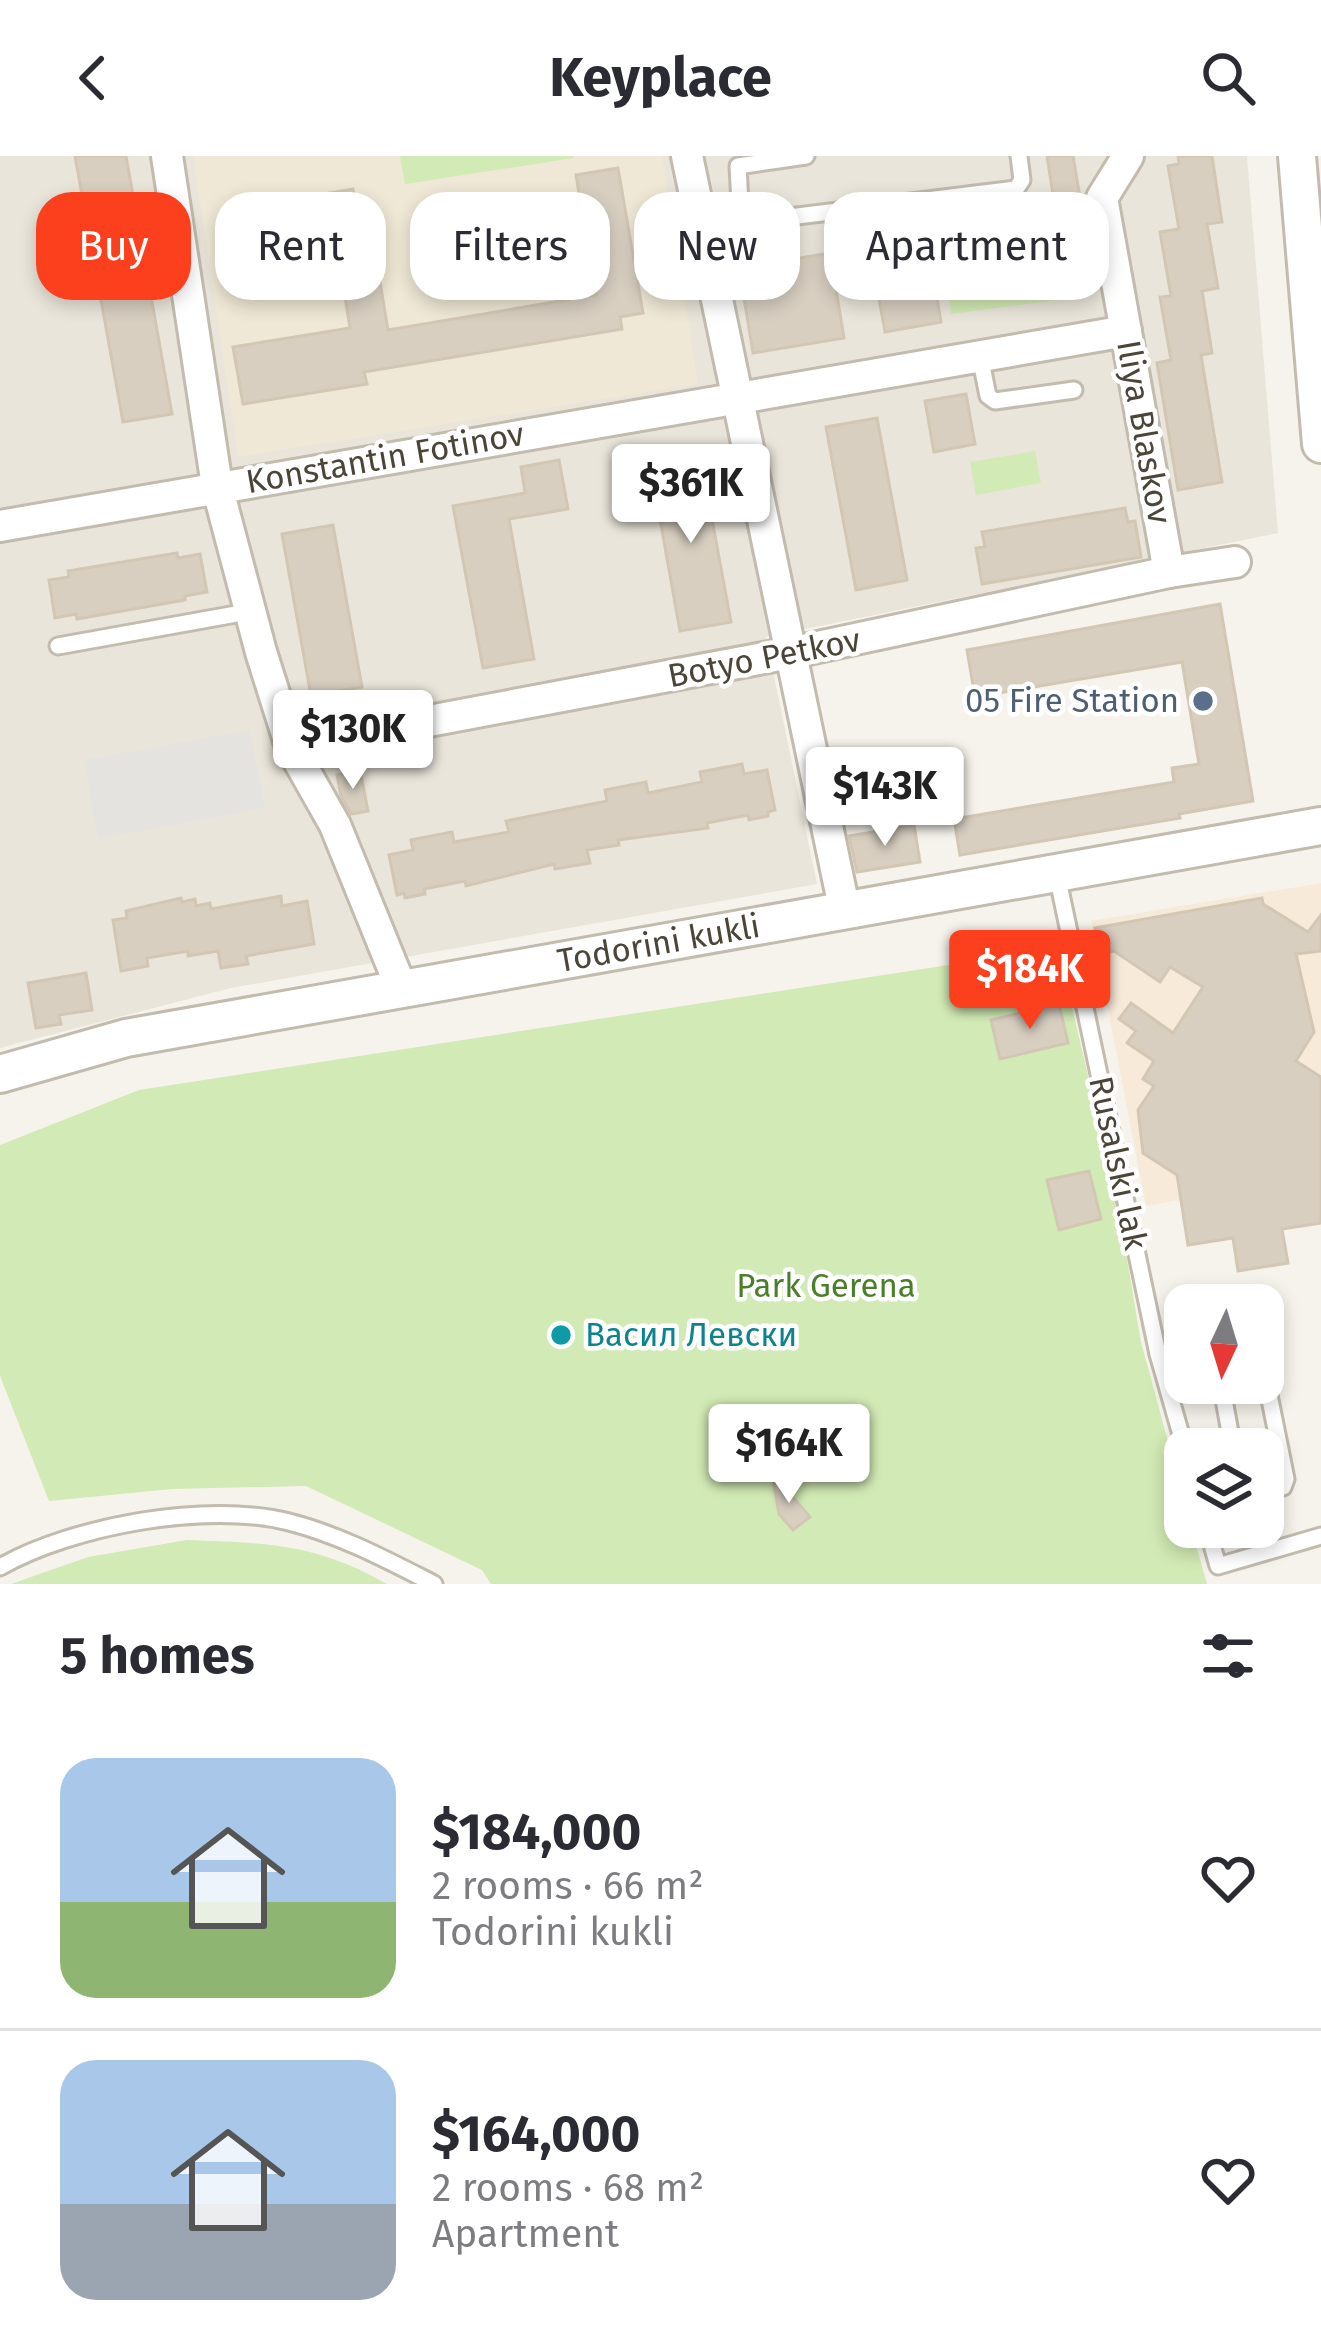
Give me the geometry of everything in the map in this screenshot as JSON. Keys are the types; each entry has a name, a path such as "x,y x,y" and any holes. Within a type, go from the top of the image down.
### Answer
{"street":[{"path":"167,156 217,486 261,652 291,747 335,825 402,990"},
{"path":"687,156 694,192"},
{"name":"Iliya Blaskov","path":"1128,156 1102,198 1169,572"},
{"path":"1297,156 1321,444"},
{"path":"715,300 845,912"},
{"name":"Konstantin Fotinov","path":"0,526 1126,331"},
{"name":"Botyo Petkov","path":"291,747 790,653 1235,562"},
{"name":"Todorini kukli","path":"0,1074 127,1038 1321,826"}],"lane":[{"path":"737,192 738,166 806,156"},
{"path":"800,216 1016,190 1022,180 1019,156"},
{"path":"980,356 988,396 995,401 1074,390"},
{"path":"58,646 253,610"},
{"name":"Rusalski lak","path":"1057,875 1158,1354 1179,1428"},
{"path":"1158,1354 1164,1353"},
{"path":"0,1567 43,1545 146,1519 210,1516 286,1521 365,1548 434,1584"},
{"path":"1284,1547 1321,1536"},
{"path":"1213,1548 1218,1566 1280,1548"}],"shaded area":[{"path":"0,156 1247,156 1278,533 766,637 817,884 231,988 0,1048"},
{"path":"193,156 662,156 668,192 634,192 634,300 685,300 698,384 238,457"},
{"path":"250,730 265,808 98,839 84,760"},
{"path":"1321,883 1321,1175 1146,1206 1091,921"}],"green space":[{"path":"400,156 573,156 574,158 405,184"},
{"path":"949,300 1057,300 951,314"},
{"path":"1035,451 1041,483 976,495 970,462"},
{"name":"Park Gerena","path":"1058,948 1116,1194 1141,1342 1164,1428 1164,1548 1197,1548 1207,1584 491,1584 482,1570 306,1486 172,1489 49,1501 0,1376 0,1145 139,1090"},
{"path":"187,1540 242,1542 313,1553 387,1584 11,1584 88,1557"}],"building":[{"path":"75,156 126,156 132,192 81,192"},
{"path":"1047,156 1073,156 1079,192 1053,192"},
{"path":"1178,156 1212,156 1222,222 1207,224 1218,288 1202,291 1212,353 1201,355 1222,482 1178,490 1157,363 1171,360 1160,297 1171,296 1160,232 1179,229 1168,166 1179,164"},
{"path":"618,168 634,261 634,300 641,300 643,313 620,317 622,329 364,372 367,384 243,404 233,347 350,328 345,300 383,300 388,330 566,300 610,300 610,192 579,192 576,175"},
{"path":"824,254 824,300 838,300 844,338 753,353 744,300 800,300 800,258"},
{"path":"101,300 152,300 172,414 123,422"},
{"path":"879,300 937,300 941,322 885,332"},
{"path":"966,394 975,444 934,452 925,401"},
{"path":"877,418 907,580 856,590 826,427"},
{"path":"559,460 568,509 509,519 534,659 483,668 453,506 525,493 521,467"},
{"path":"701,460 731,622 680,631 651,469"},
{"path":"1125,508 1128,522 1135,521 1141,557 982,584 976,548 985,547 982,532"},
{"path":"333,525 362,687 311,696 282,534"},
{"path":"177,553 178,558 200,554 207,592 77,619 76,614 55,618 49,580 69,577 68,571"},
{"path":"1220,604 1253,801 960,855 954,819 1174,782 1172,768 1199,764 1182,662 975,697 967,650"},
{"path":"742,764 744,774 767,770 775,810 768,816 749,820 748,815 707,823 708,828 618,840 619,845 587,850 590,863 555,869 554,864 466,886 465,881 424,889 425,894 397,895 389,855 413,850 411,840 452,832 454,842 509,832 506,821 607,801 605,790 646,782 648,793 702,782 700,772"},
{"path":"360,770 368,811 351,814 337,775"},
{"path":"914,825 920,862 857,872 849,836"},
{"path":"281,896 282,906 307,901 314,944 246,956 248,964 221,968 218,951 188,956 188,951 147,958 148,966 121,971 113,920 127,918 126,911 181,898 182,902 195,899 196,906 210,903 211,909"},
{"path":"1262,898 1263,904 1308,932 1321,915 1321,951 1296,954 1314,1032 1296,1061 1321,1077 1321,1223 1282,1229 1288,1263 1238,1271 1233,1238 1188,1245 1177,1175 1143,1153 1138,1110 1154,1086 1143,1079 1154,1061 1127,1043 1136,1031 1119,1019 1131,1003 1173,1033 1203,987 1170,967 1160,982 1114,951 1100,954 1095,928"},
{"path":"86,973 92,1010 59,1015 61,1024 36,1028 28,983"},
{"path":"1059,1004 1068,1043 1000,1059 991,1020"},
{"path":"1089,1171 1101,1219 1059,1230 1047,1180"},
{"path":"772,1473 810,1517 793,1530 779,1514"}],"place":[{"name":"05 Fire Station","path":"1203,701"},
{"name":"Васил Левски","path":"561,1335"}]}
